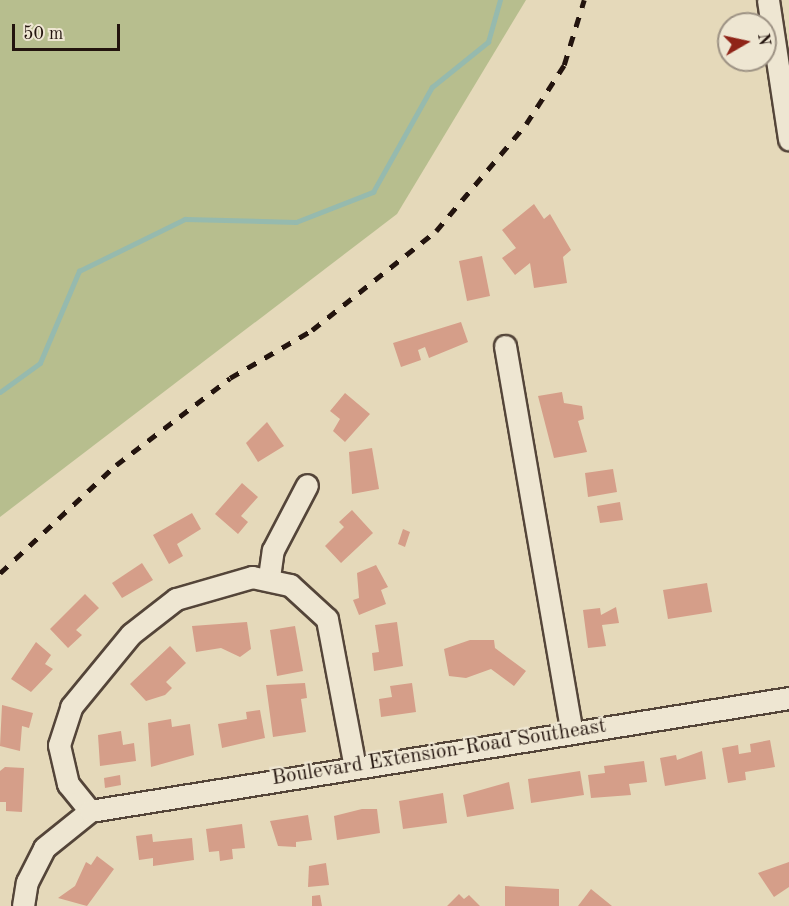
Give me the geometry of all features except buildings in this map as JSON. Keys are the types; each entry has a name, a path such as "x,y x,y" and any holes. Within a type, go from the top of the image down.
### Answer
{"street":[{"path":"768,0 789,139"},
{"path":"505,346 571,730"},
{"path":"269,577 273,550 307,485"},
{"path":"23,906 27,882 44,848 90,811 68,784 59,745 71,707 98,669 176,599 215,584 269,577 317,604 327,619 355,767"},
{"name":"Boulevard Extension-Road Southeast","path":"90,811 571,730 789,698"}],"green space":[{"path":"0,0 526,0 397,214 0,517"}],"waterway":[{"path":"0,392 40,363 79,271 185,219 296,222 373,192 432,87 488,42 500,0"}],"railway":[{"path":"0,573 116,465 230,378 312,330 436,231 526,124 564,65 584,0"}]}
